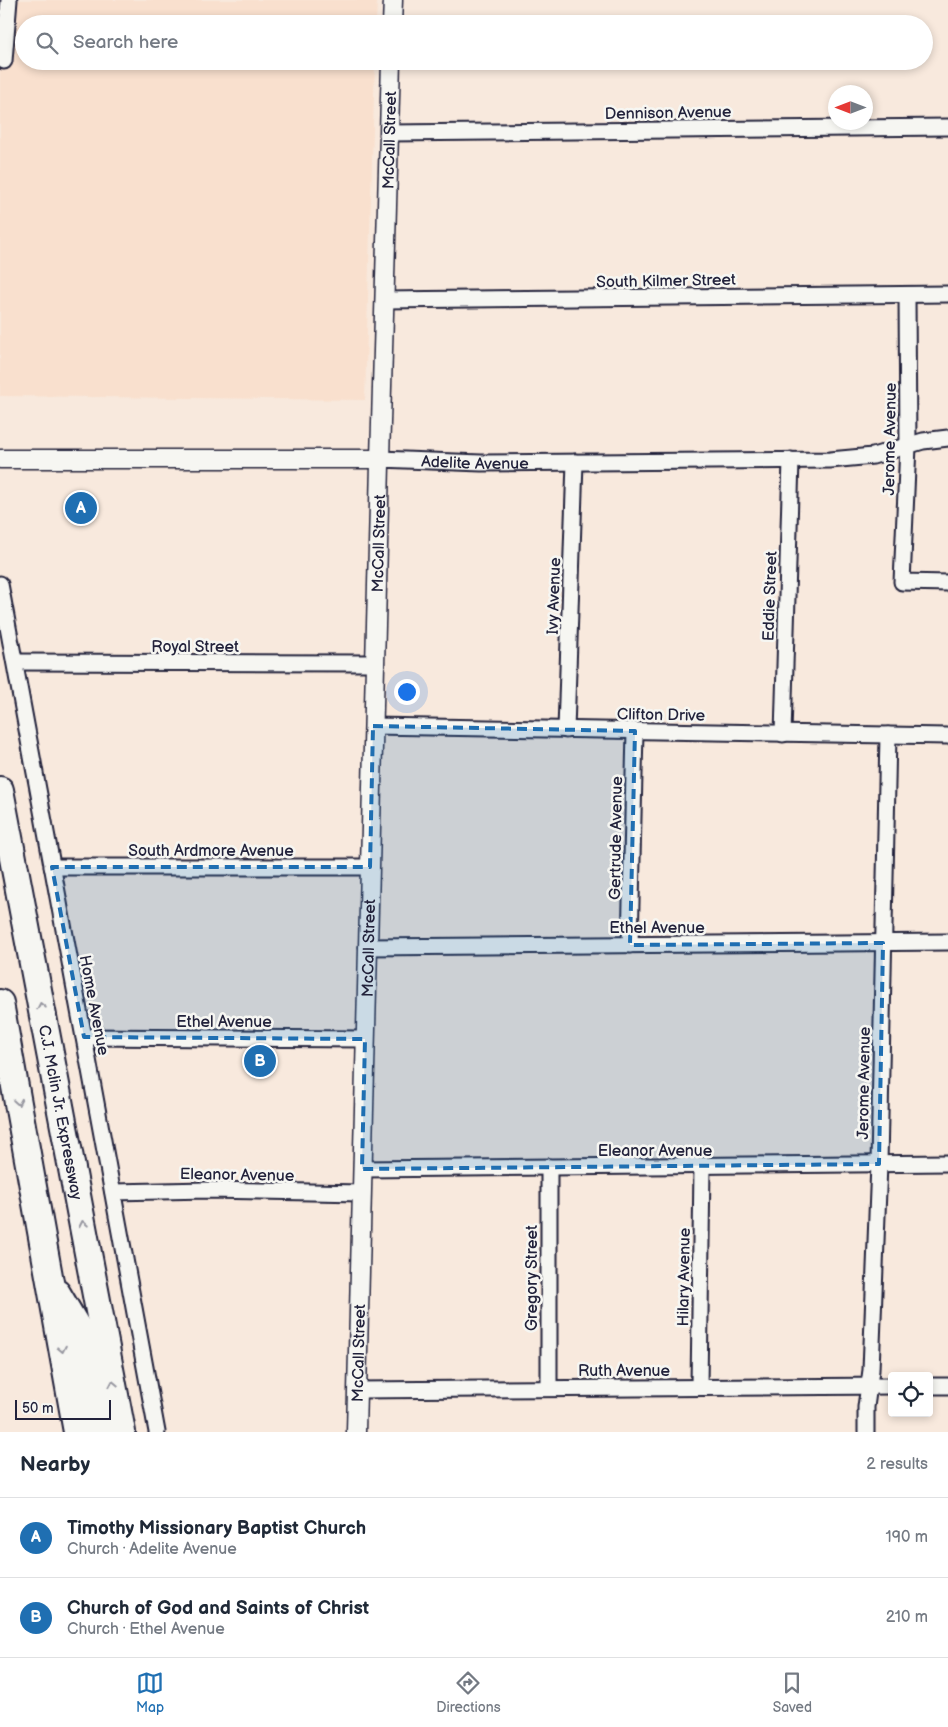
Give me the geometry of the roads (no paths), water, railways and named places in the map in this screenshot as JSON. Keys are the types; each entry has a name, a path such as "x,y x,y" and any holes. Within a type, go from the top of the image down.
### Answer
{"highway":[{"name":"C.J. Mclin Jr. Expressway","path":"0,790 122,1432"},
{"path":"0,1002 77,1432"},
{"path":"51,1284 83,1337 101,1432"}],"street":[{"path":"4,61 9,0"},
{"path":"392,15 393,0"},
{"name":"McCall Street","path":"356,1432 391,70"},
{"name":"Dennison Avenue","path":"389,133 948,127"},
{"name":"South Kilmer Street","path":"384,300 907,296 948,294"},
{"name":"Jerome Avenue","path":"907,296 908,446 902,582 948,583"},
{"name":"Adelite Avenue","path":"0,459 481,463 853,459 879,455 923,441 948,438"},
{"name":"Eddie Street","path":"783,734 791,460"},
{"name":"Ivy Avenue","path":"566,730 575,462"},
{"name":"Home Avenue","path":"0,584 157,1432"},
{"name":"Royal Street","path":"15,662 375,663"},
{"name":"Clifton Drive","path":"373,726 948,736"},
{"name":"Gertrude Avenue","path":"630,945 635,732"},
{"name":"Jerome Avenue","path":"866,1432 879,1164 888,735"},
{"name":"South Ardmore Avenue","path":"52,867 370,867"},
{"name":"Ethel Avenue","path":"367,947 948,942"},
{"name":"Ethel Avenue","path":"84,1037 365,1039"},
{"name":"Eleanor Avenue","path":"362,1169 948,1164"},
{"name":"Gregory Street","path":"549,1167 549,1388"},
{"name":"Hilary Avenue","path":"699,1387 702,1167"},
{"name":"Eleanor Avenue","path":"113,1192 208,1190 361,1193"},
{"name":"Ruth Avenue","path":"357,1390 888,1386"},
{"path":"933,1386 948,1386"}],"place":[{"name":"Timothy Missionary Baptist Church","path":"81,508"},
{"name":"Church of God and Saints of Christ","path":"260,1061"}]}
